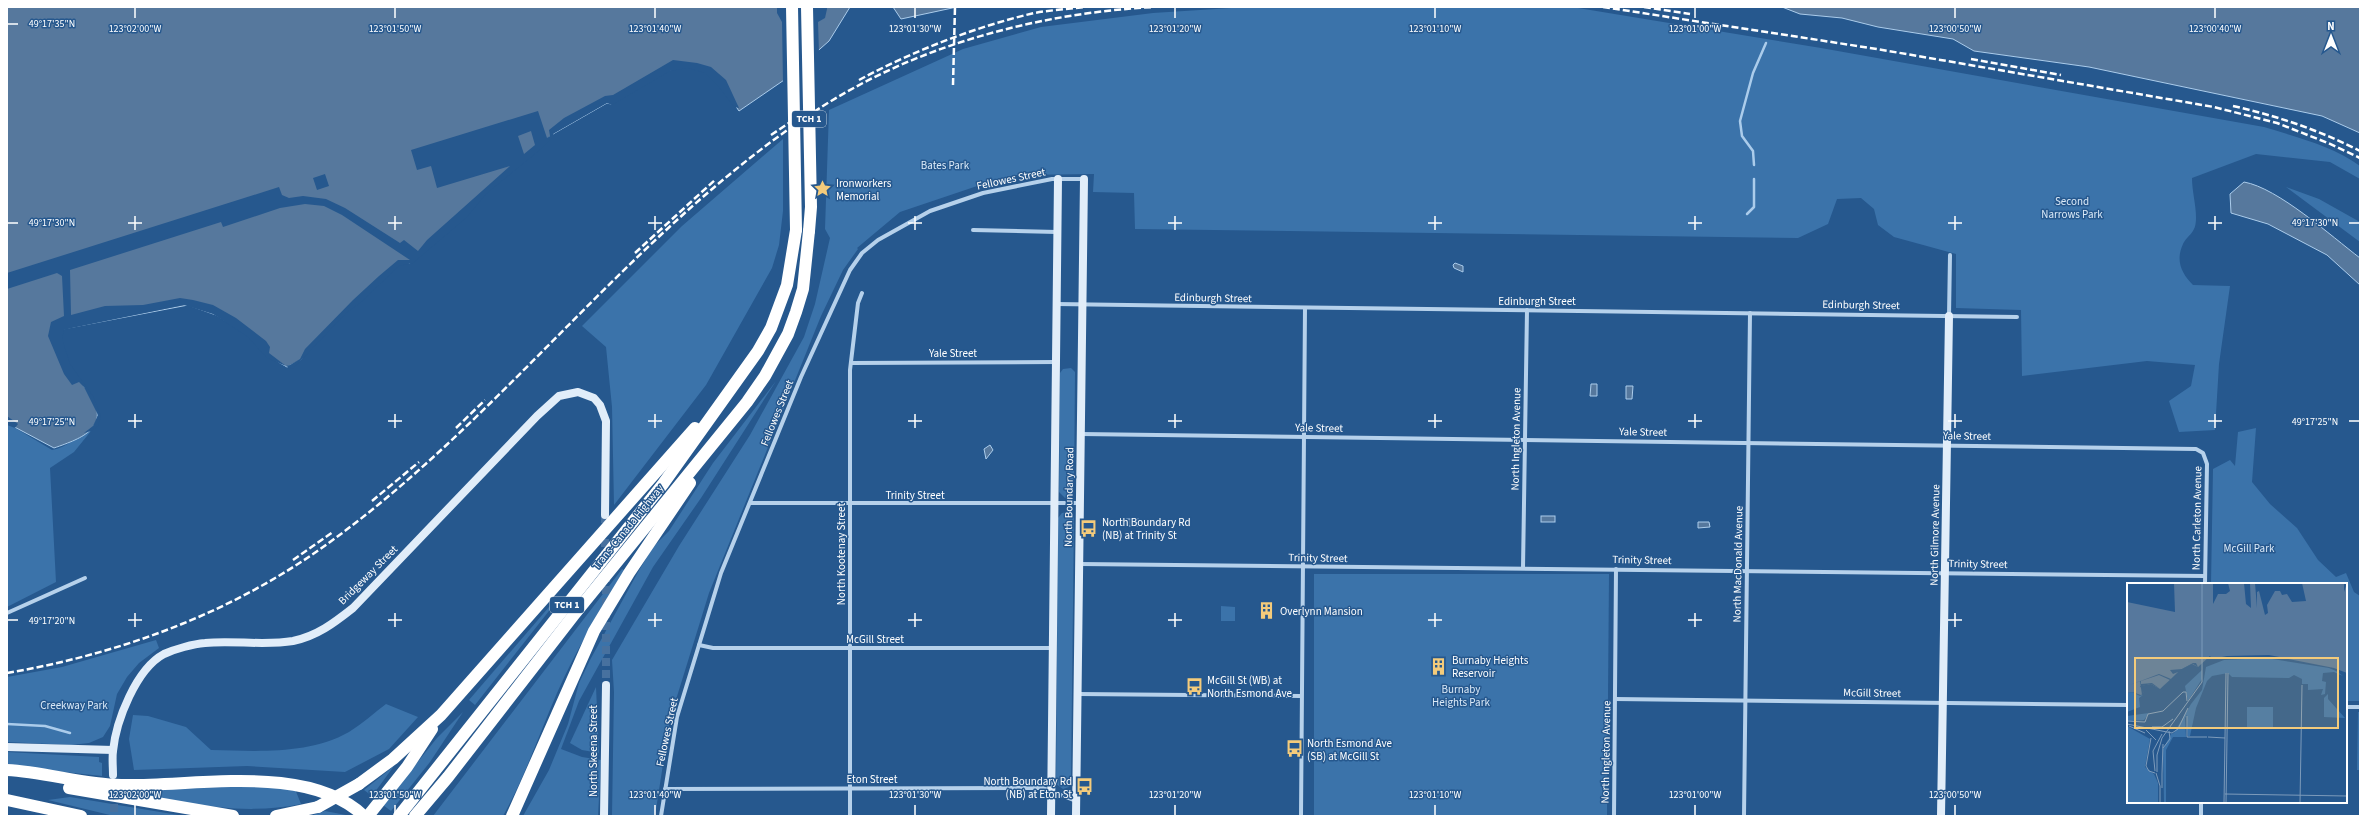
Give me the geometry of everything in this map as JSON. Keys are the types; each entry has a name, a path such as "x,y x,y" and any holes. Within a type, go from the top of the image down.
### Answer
{"highway":[{"name":"Trans-Canada Highway","path":"399,816 663,484 772,328 787,285 796,230 792,7"},
{"name":"Trans-Canada Highway","path":"415,816 448,777 573,616 747,402 778,354 794,319 803,289 810,231 811,207 807,7"},
{"path":"276,816 318,807 359,784 393,759 441,715 663,463 730,390"},
{"path":"512,816 573,676 608,607 666,515 747,402"},
{"path":"368,816 386,794 441,715"},
{"path":"7,770 91,783 120,785 250,781 284,782 326,792 347,803 364,816"},
{"path":"425,816 448,777"},
{"path":"7,778 233,816"},
{"path":"7,800 81,816"},
{"path":"30,806 55,816"}],"street":[{"name":"Fellowes Street","path":"661,816 677,717 721,573 751,503 801,377 832,304 844,280 862,253 886,234 930,211 983,193 1058,180 1084,179"},
{"name":"North Boundary Road","path":"1076,816 1082,434 1084,179"},
{"name":"North Boundary Road","path":"1051,816 1058,180"},
{"path":"973,230 1057,232"},
{"name":"North Gilmore Avenue","path":"1941,816 1950,255"},
{"name":"North Kootenay Street","path":"850,816 851,363 858,303 862,293"},
{"name":"Edinburgh Street","path":"1056,304 2017,317"},
{"path":"1301,816 1305,308"},
{"name":"North Ingleton Avenue","path":"1523,568 1527,310"},
{"name":"North MacDonald Avenue","path":"1744,816 1750,313"},
{"name":"Yale Street","path":"851,363 1056,362"},
{"name":"Bridgeway Street","path":"113,775 113,750 121,716 132,690 151,664 164,654 204,643 291,641 310,636 328,627 353,608 537,416 560,396 578,392 594,398 600,405 606,421 605,515"},
{"name":"Yale Street","path":"1082,434 2196,448 2203,453"},
{"name":"North Carleton Avenue","path":"2203,453 2207,464 2205,583"},
{"name":"Trinity Street","path":"751,503 1080,503"},
{"name":"Trinity Street","path":"1080,564 2205,576"},
{"name":"North Ingleton Avenue","path":"1614,816 1616,569"},
{"path":"7,613 85,578"},
{"name":"McGill Street","path":"699,645 704,648 1052,648"},
{"name":"North Skeena Street","path":"604,816 606,686"},
{"path":"1078,694 1301,696"},
{"name":"McGill Street","path":"1615,699 2127,705"},
{"path":"2347,707 2360,707"},
{"path":"7,747 113,750"},
{"name":"Eton Street","path":"665,789 1043,788 1077,801"},
{"path":"2201,803 2201,816"}],"green space":[{"name":"Second Narrows Park","path":"1247,7 1572,7 1821,48 2264,127 2301,138 2338,153 2360,166 2360,179 2330,162 2256,154 2192,178 2196,223 2193,231 2183,244 2180,256 2181,267 2193,285 2230,286 2219,364 2215,430 2179,432 2169,401 2191,386 2195,365 2147,361 2022,376 2021,310 1956,308 1956,254 1894,237 1878,225 1874,209 1861,198 1837,199 1828,224 1798,238 1135,229 1134,193 1093,192 1094,174 1015,175 992,181 900,212 857,248 858,249 843,270 821,316 709,593 670,719 655,816 612,816 614,692 612,660 679,546 750,435 804,337 815,304 830,238 825,229 829,110 963,49 1041,27 1153,13"},
{"path":"783,139 783,211 779,245 772,268 706,385 614,505 612,407 606,347 582,326 682,226"},
{"path":"2286,187 2319,199 2360,222 2360,242"},
{"path":"1071,368 1075,372 1074,488 1072,494 1065,498 1059,492 1060,373 1063,369"},
{"path":"776,381 701,498 653,567 579,701 561,749 582,757 601,760 598,816 523,816 549,770 568,724 579,683 638,572 653,547 669,531 713,463"},
{"path":"7,423 52,450 62,447 81,435 91,431 74,452 50,468 56,582 7,607"},
{"name":"McGill Park","path":"2256,428 2252,482 2270,504 2297,528 2318,560 2336,577 2346,573 2354,592 2360,596 2360,701 2347,701 2347,583 2211,583 2213,469 2230,460 2235,466 2238,432"},
{"path":"1068,512 1074,517 1071,780 1069,787 1063,789 1056,784 1058,518 1062,513"},
{"path":"622,569 624,570 564,677 525,771 503,816 433,816"},
{"name":"Burnaby Heights Park","path":"1314,574 1609,574 1607,816 1314,816"},
{"path":"555,600 556,602 475,705 469,700"},
{"path":"1221,606 1235,607 1235,621 1221,621"},
{"name":"Creekway Park","path":"156,640 159,648 139,663 127,677 117,694 110,726 103,737 89,743 71,745 7,742 7,677 62,667"},
{"path":"596,687 599,753 582,750 570,743"},
{"path":"386,704 418,717 389,749 345,772 247,766 134,770 129,739 133,715 148,716 186,727 211,750 264,751 317,745 333,739 354,729"},
{"path":"463,712 430,762 391,811 383,805 437,738"},
{"path":"2358,712 2360,712 2360,770 2357,770"},
{"path":"7,752 99,757 99,762 102,763 102,776 7,766"},
{"path":"394,766 372,796 364,790"},
{"path":"250,786 295,789 301,804 278,808 231,808 185,803 116,791"},
{"path":"70,797 184,816 114,816 48,800"},
{"path":"325,811 351,816 310,816"}],"shaded area":[{"path":"7,7 850,7 829,41 787,78 739,111 724,89 710,74 693,67 680,68 656,76 611,104 607,103 553,134 486,192 410,263 400,263 350,307 306,351 301,360 287,367 268,356 250,336 216,315 188,305 63,329 60,336 66,358 73,372 89,393 95,405 97,415 96,423 91,430 75,440 54,448 7,423"},
{"path":"893,7 957,7 901,19"},
{"path":"1782,7 2360,7 2360,133 2322,116 2089,67 1974,51 1953,39 1878,27 1842,18 1800,14"},
{"path":"2244,182 2258,186 2288,203 2360,258 2360,285 2327,255 2268,224 2231,213 2230,194"},
{"path":"1455,263 1463,266 1463,272 1454,268 1453,265"},
{"path":"1591,384 1597,384 1597,396 1590,396"},
{"path":"1626,386 1633,386 1632,399 1626,399"},
{"path":"990,445 993,450 986,459 984,449"},
{"path":"1541,516 1555,516 1555,522 1541,522"},
{"path":"1124,519 1138,519 1138,526 1124,526"},
{"path":"1698,522 1709,522 1710,527 1698,528"}],"pier":[{"path":"777,7 827,7 825,18 818,22 819,53 783,83 782,22 777,13"},
{"path":"673,60 697,63 711,67 726,80 739,108 734,107 719,87 705,73 688,68 670,71 612,105 607,103 553,134 553,137 541,149 486,194 466,218 413,263 399,266 360,303 346,313 293,369 267,358 248,337 213,314 184,305 64,330 62,339 70,364 93,396 101,416 98,426 91,431 84,433 93,426 98,415 84,387 79,382 72,385 64,374 48,336 51,322 64,316 62,276 57,273 7,289 7,273 279,187 282,195 289,198 303,196 326,199 345,208 400,243 404,240 418,251 427,240 510,166 437,188 431,166 417,170 411,150 538,111 547,138 550,136 549,130 564,118 605,96 613,95","holes":["531,131 535,145 524,154 518,136","305,204 324,206 342,215 410,260 398,260 379,276 305,349 300,359 290,365 286,366 269,353 270,347 266,341 236,318 213,305 193,300 180,298 143,305 105,306 71,315 70,270 221,222 223,227 280,208"]},
{"path":"325,174 329,186 317,190 313,178"},
{"path":"7,416 18,424 15,428 7,425"}],"waterway":[{"path":"1754,165 1753,151 1742,136 1740,121 1753,73 1766,43"},
{"path":"1747,214 1754,207 1754,179"},
{"path":"7,724 45,726 70,733"}],"tunnel":[{"path":"605,515 605,557"},
{"path":"606,574 606,685"},
{"path":"114,792 114,816"}],"railway":[{"path":"953,85 955,7"},
{"path":"859,80 901,59 989,25 1034,13 1086,7"},
{"path":"7,673 89,655 168,629 207,613 244,595 281,575 316,552 383,501 447,445 628,266 689,209 754,155 823,106 861,84 900,65 941,49 982,36 1068,16 1111,10 1154,7"},
{"path":"1603,7 1877,49 2214,107 2277,123 2328,143 2360,158"},
{"path":"1644,7 1690,14"},
{"path":"1971,59 2061,75"},
{"path":"2233,106 2298,124 2345,143 2360,151"},
{"path":"771,135 804,113"},
{"path":"635,253 716,179"},
{"path":"456,428 485,400"},
{"path":"372,501 419,462"},
{"path":"293,560 333,532"}],"place":[{"name":"Ironworkers Memorial","path":"823,189"},
{"name":"North Boundary Rd (NB) at Trinity St","path":"1089,528"},
{"name":"Overlynn Mansion","path":"1267,611"},
{"name":"Burnaby Heights Reservoir","path":"1439,666"},
{"name":"McGill St (WB) at North Esmond Ave","path":"1194,686"},
{"name":"North Esmond Ave (SB) at McGill St","path":"1294,749"},
{"name":"North Boundary Rd (NB) at Eton St","path":"1085,787"}],"park label":[{"name":"Bates Park","path":"945,165"}]}
